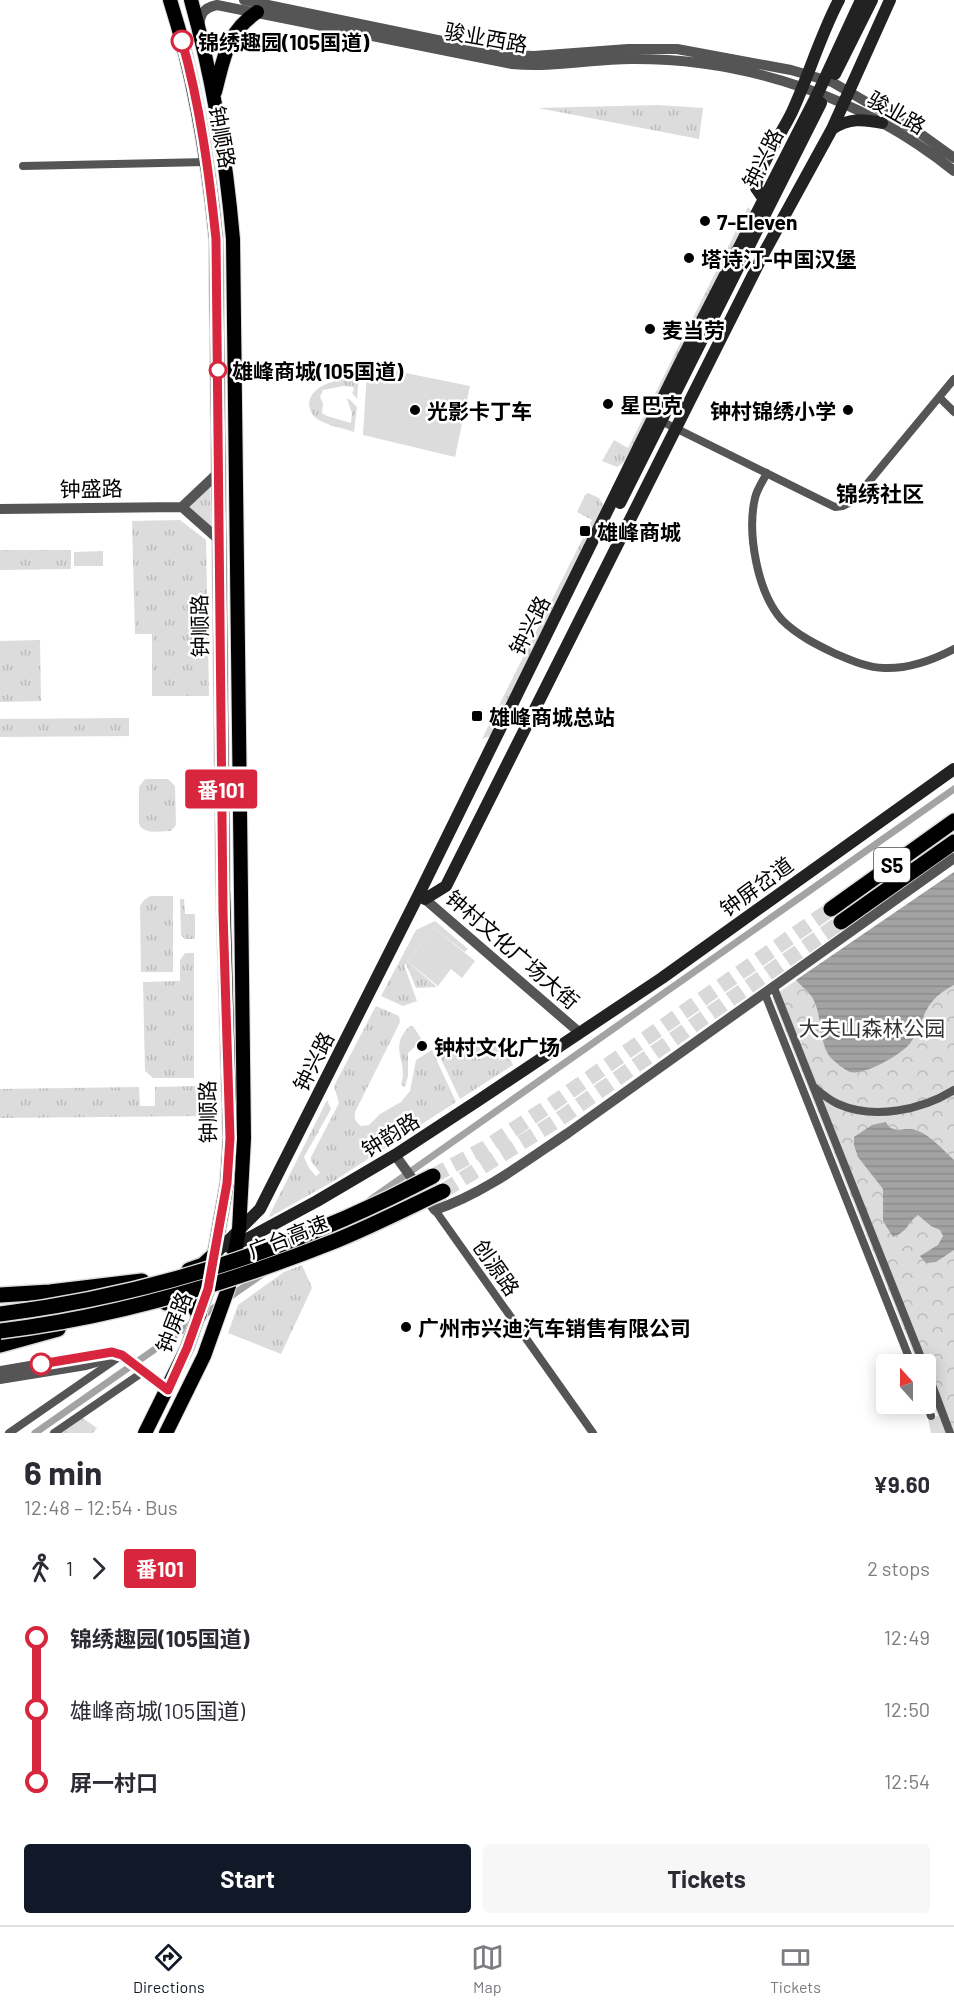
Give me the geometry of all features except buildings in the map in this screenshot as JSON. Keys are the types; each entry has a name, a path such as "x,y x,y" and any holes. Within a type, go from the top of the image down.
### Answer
{"highway":[{"name":"钟顺路","path":"170,0 190,71 207,162 216,239 224,983 230,1138 227,1183 214,1255"},
{"name":"钟顺路","path":"191,0 214,94 225,160 233,238 244,1138 236,1246"},
{"path":"214,94 234,32 257,12"},
{"name":"S5","path":"831,909 954,821"},
{"name":"S5","path":"841,922 954,842"},
{"path":"224,983 243,984"},
{"name":"广台高速","path":"0,1314 101,1296 177,1279 242,1260 341,1220 433,1176"},
{"name":"广台高速","path":"0,1331 129,1308 217,1284 337,1240 443,1191"},
{"name":"钟屏路","path":"166,1433 204,1356 229,1287 236,1246"},
{"path":"0,1295 112,1286 147,1280 198,1267 214,1255 224,1252 233,1261"},
{"name":"钟屏路","path":"145,1433 187,1348 208,1289 214,1255"},
{"path":"0,1345 24,1336 172,1301 186,1301 195,1308 199,1315"}],"main road":[{"path":"763,198 756,188 759,176 792,111 839,0"},
{"name":"钟兴路","path":"828,81 861,0"},
{"name":"钟兴路","path":"422,897 763,198 872,0"},
{"path":"422,897 446,885 765,251 832,129 890,0"},
{"name":"钟兴路","path":"214,1255 260,1209 492,760 714,319 821,94"},
{"path":"832,129 855,119 882,123"},
{"path":"750,245 765,251"},
{"name":"钟屏岔道","path":"580,1033 662,978 954,769"},
{"name":"钟韵路","path":"214,1255 236,1246 397,1158 580,1033"}],"street":[{"name":"骏业西路","path":"244,0 511,55 534,56 628,49 677,49 735,58 808,74 828,81"},
{"name":"骏业西路","path":"199,28 200,16 204,10 217,4 512,64 531,66 629,59 679,60 726,66 767,75 821,94"},
{"name":"骏业路","path":"828,81 918,132 954,158"},
{"name":"骏业路","path":"821,94 882,123 954,171"},
{"path":"23,166 207,162"},
{"path":"662,421 836,507 843,506 853,501 954,379"},
{"path":"940,398 954,412"},
{"path":"218,539 182,507 219,472"},
{"path":"767,473 756,496 752,519 753,538 767,596 783,620 806,639 868,666 883,668 918,664 954,649"},
{"name":"钟盛路","path":"0,509 182,507"},
{"path":"397,1158 435,1210 456,1202 568,1133 954,858"},
{"name":"钟村文化广场大街","path":"422,897 580,1033"},
{"path":"770,991 814,1086 920,1354"},
{"path":"770,991 908,1354"},
{"path":"814,1086 836,1104 880,1112 909,1108 954,1090"},
{"name":"创源路","path":"435,1210 593,1433"},
{"path":"0,1371 112,1352 122,1355 168,1390"},
{"path":"0,1379 86,1365 122,1355"},
{"path":"9,1433 122,1355"},
{"path":"54,1433 140,1369"},
{"path":"936,1396 950,1433"}],"green space":[{"path":"658,105 703,108 699,139 538,108"},
{"path":"748,207 752,212 626,461 617,467 602,461 614,440 628,448"},
{"name":"光影卡丁车","path":"391,370 470,386 455,457 363,435 367,371"},
{"path":"359,376 357,399 352,393 353,387 343,386 323,390 320,397 323,403 322,413 351,423 352,413 347,399 357,407 354,432 319,420 311,412 309,405 310,398 325,384"},
{"path":"210,485 211,527 189,506"},
{"path":"588,493 599,498 604,507 491,736 482,739 592,520 577,512"},
{"path":"180,520 206,540 209,696 152,696 152,634 135,634 132,521"},
{"path":"0,550 71,550 71,569 0,570"},
{"path":"103,551 103,566 74,566 74,552"},
{"path":"40,640 41,701 0,702 0,641"},
{"path":"129,718 129,736 0,737 0,719"},
{"path":"145,779 168,779 175,786 176,825 171,831 148,831 139,824 139,787"},
{"name":"大夫山森林公园","path":"954,872 954,1433 931,1433 928,1419 938,1416 936,1411 936,1354 914,1354 772,997"},
{"path":"150,896 173,896 173,972 141,972 140,906"},
{"path":"180,899 184,899 185,914 195,914 195,939 185,939 181,935"},
{"path":"435,921 468,949 465,952 434,928 407,961 437,987 416,988 406,964 404,965 417,1001 403,1006 381,996 416,930"},
{"path":"434,928 475,961 462,978 451,969 438,986 407,961"},
{"path":"185,953 194,953 194,1078 153,1078 145,1071 143,982 180,981 180,960"},
{"path":"376,1006 399,1016 400,1022 355,1112 357,1123 361,1126 369,1125 380,1114 401,1102 410,1091 416,1060 432,1050 456,1102 334,1181 270,1217 327,1100 331,1109 304,1157 316,1176 320,1173 311,1161 311,1157 339,1103 334,1086"},
{"path":"410,1026 413,1026 422,1040 408,1053 408,1076 405,1087 401,1085 403,1068 399,1048 403,1034"},
{"path":"462,1042 464,1043 459,1048 463,1051 468,1044 477,1047 500,1044 513,1065 460,1099 439,1055 452,1050"},
{"path":"199,1086 200,1116 0,1118 0,1089 139,1087 140,1106 155,1106 155,1087"},
{"path":"302,1265 312,1288 281,1354 228,1333 238,1305 284,1272"},
{"path":"81,1417 97,1428 93,1433 59,1433"}],"shaded area":[{"path":"954,872 954,985 936,997 926,1010 907,1047 883,1063 864,1071 848,1071 833,1060 827,1052 815,1004 796,980"},
{"path":"886,1122 894,1129 911,1129 923,1133 954,1160 954,1250 936,1262 926,1263 920,1256 938,1245 943,1236 940,1230 918,1215 905,1230 893,1237 883,1221 883,1189 858,1157 854,1137 872,1125"}],"waterway":[{"path":"370,1200 954,789"},
{"path":"35,1433 264,1273"}],"tunnel":[{"path":"433,1176 485,1148 549,1106 831,909"},
{"path":"443,1191 558,1120 841,922"}],"bus line":[{"name":"番101","path":"41,1364 112,1352 122,1355 168,1390 187,1348 208,1289 227,1183 230,1138 224,983 216,239 207,162 182,41"}],"place":[{"name":"锦绣趣园(105国道)","path":"182,41"},
{"name":"7-Eleven","path":"705,221"},
{"name":"塔诗汀-中国汉堡","path":"689,258"},
{"name":"麦当劳","path":"650,329"},
{"name":"雄峰商城(105国道)","path":"218,370"},
{"name":"星巴克","path":"608,404"},
{"name":"光影卡丁车","path":"415,410"},
{"name":"钟村锦绣小学","path":"848,410"},
{"name":"雄峰商城","path":"585,531"},
{"name":"雄峰商城总站","path":"477,716"},
{"name":"钟村文化广场","path":"422,1046"},
{"name":"广州市兴迪汽车销售有限公司","path":"406,1327"}],"district":[{"name":"锦绣社区","path":"880,493"}]}
